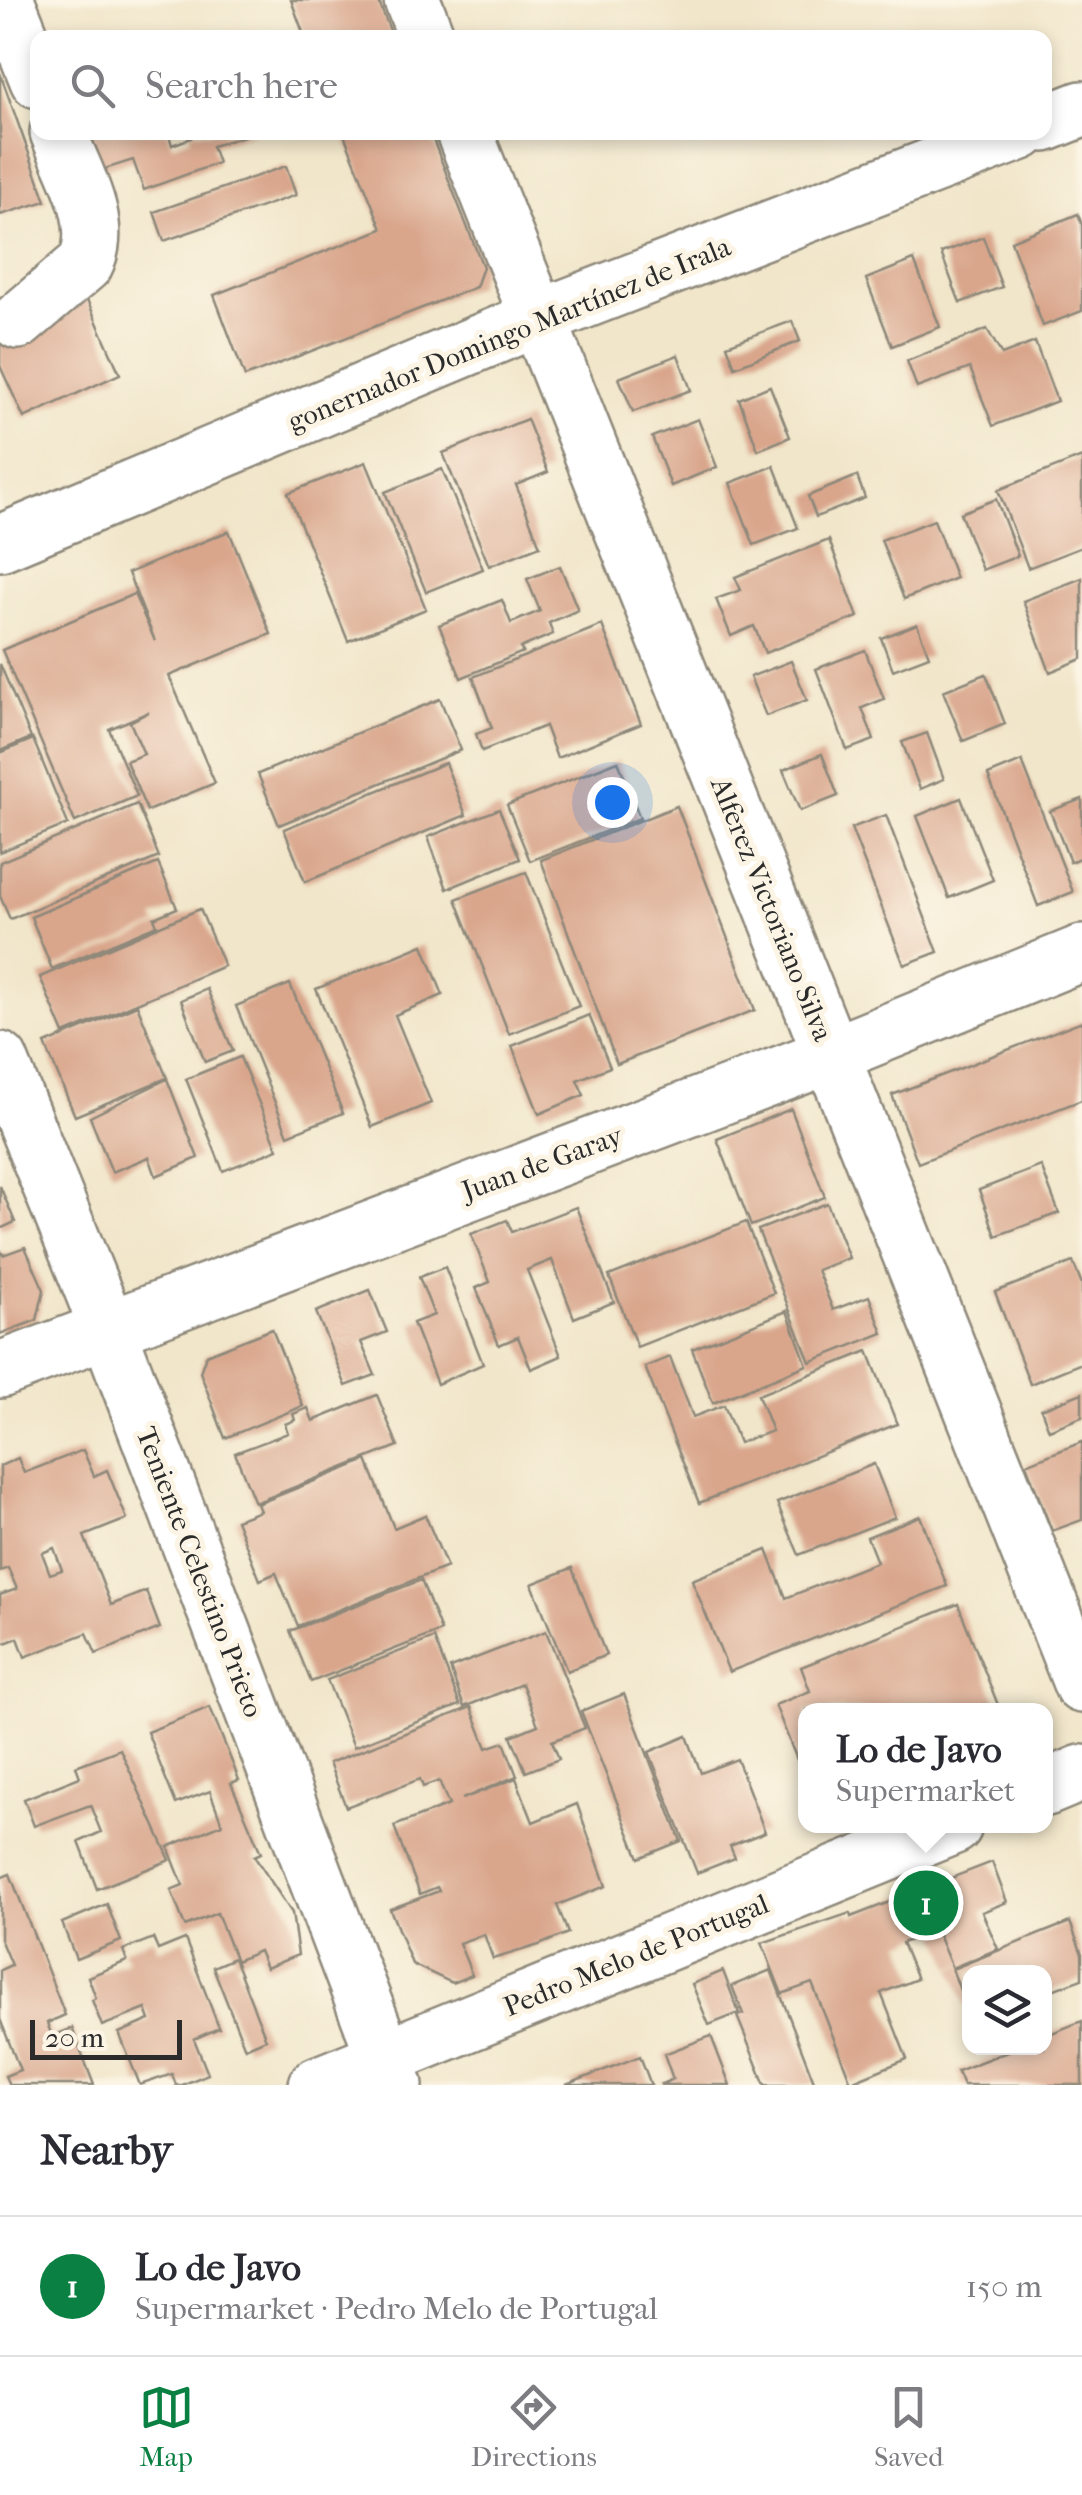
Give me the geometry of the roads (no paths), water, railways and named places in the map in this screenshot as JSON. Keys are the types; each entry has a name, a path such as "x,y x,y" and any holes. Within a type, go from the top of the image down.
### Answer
{"street":[{"path":"6,0 30,60"},
{"path":"412,0 424,30"},
{"path":"1052,121 1082,109"},
{"path":"18,321 86,264 92,251 88,208 61,140"},
{"name":"Alferez Victoriano Silva","path":"467,140 1082,1685"},
{"name":"gonernador Domingo Martínez de Irala","path":"0,543 536,318 1000,140"},
{"name":"Juan de Garay","path":"0,1370 107,1326 830,1055 1082,953"},
{"name":"Teniente Celestino Prieto","path":"0,1060 107,1326 389,2072"},
{"path":"1053,1785 1082,1773"},
{"name":"Pedro Melo de Portugal","path":"317,2085 389,2072 938,1833"}],"place":[{"name":"Lo de Javo","path":"926,1903"}]}
